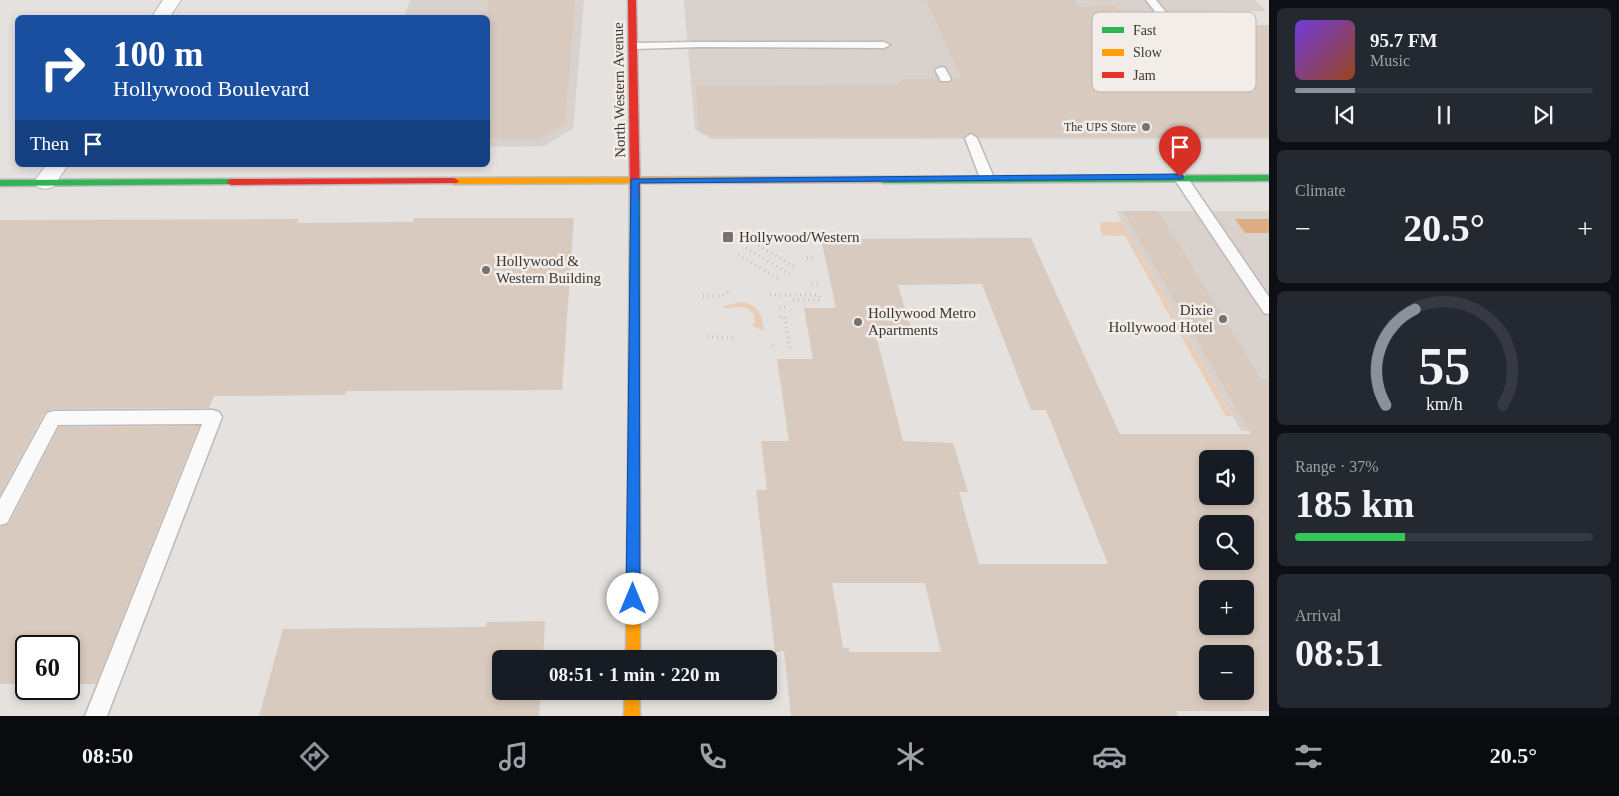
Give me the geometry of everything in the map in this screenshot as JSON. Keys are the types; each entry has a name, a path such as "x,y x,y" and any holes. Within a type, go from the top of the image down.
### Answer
{"main road":[{"name":"North Western Avenue","path":"632,0 634,46 633,650"},
{"path":"0,182 51,174 634,180 1269,178"},
{"path":"632,700 632,716"}],"street":[{"path":"162,15 172,0"}],"lane":[{"path":"1151,0 1161,12"},
{"path":"634,46 884,46"},
{"path":"971,138 987,178"},
{"path":"1180,177 1269,309"},
{"path":"0,518 53,418 213,417 96,716"}],"path":[{"path":"754,243 797,268"},
{"path":"746,248 792,276"},
{"path":"738,255 781,280"},
{"path":"807,258 816,258"},
{"path":"812,282 821,282"},
{"path":"703,296 720,296 731,291"},
{"path":"770,295 819,295 820,300 792,300 792,302"},
{"path":"779,308 788,308"},
{"path":"780,317 785,317 790,349"},
{"path":"707,337 736,338"}],"shaded area":[{"path":"410,0 584,0 573,128 544,146 490,147 490,15 405,15"},
{"path":"684,0 1255,0 1266,11 1092,12 1092,92 1256,92 1256,87 1258,89 1269,89 1269,139 711,139 695,130"},
{"name":"Dixie Hollywood Hotel","path":"1116,211 1269,211 1269,431 1241,431"},
{"path":"1235,219 1269,219 1269,233 1245,233"},
{"path":"1101,222 1122,222 1232,416 1226,416 1125,236 1103,235 1100,231"},
{"path":"740,302 751,305 758,311 761,315 764,331 752,326 755,322 754,314 749,310 741,307 721,307"}],"building":[{"path":"488,0 575,0 565,124 538,139 490,139 490,15 488,15"},
{"path":"926,0 1075,0 1080,7 1116,6 1120,12 1092,12 1092,92 1256,92 1256,25 1269,25 1269,137 979,137 972,132 963,137 710,136 698,130 696,86 897,85 904,79 938,79 941,83 949,83 953,79 962,79"},
{"path":"1123,211 1158,211 1261,379 1269,379 1269,711 1176,711 1178,716 791,716 784,651 777,652 775,650 756,490 767,490 761,441 789,441 777,359 813,359 804,308 836,308 821,239 1031,238 1120,434 1251,434","holes":["982,284 1031,410 1046,410 1108,564 979,564 959,492 968,492 953,443 903,441 876,336 913,336 898,285","832,583 925,583 941,652 849,652 849,648 843,648"]},
{"path":"414,218 574,218 562,390 346,391 345,395 214,396 209,408 52,409 45,412 0,495 0,220 299,219 297,223 413,222"},
{"path":"199,426 96,684 80,684 80,635 15,635 15,684 0,684 0,527 9,524 59,427"},
{"path":"545,621 543,650 492,650 492,700 540,700 539,716 259,716 283,629 486,627 487,622"}],"traffic: fast":[{"path":"883,180 1269,178"},
{"path":"0,183 231,182"},
{"path":"634,473 635,197"}],"traffic: slow":[{"path":"454,181 883,180"},
{"path":"633,650 634,473"},
{"path":"632,700 632,716"}],"traffic: jam":[{"path":"632,0 635,197"},
{"path":"231,182 454,181"}],"place":[{"name":"The UPS Store","path":"1146,127"},
{"name":"Hollywood/Western","path":"728,237"},
{"name":"Hollywood & Western Building","path":"486,270"},
{"name":"Dixie Hollywood Hotel","path":"1223,319"},
{"name":"Hollywood Metro Apartments","path":"858,322"}],"route":[{"path":"633,599 634,180 1180,177"}]}
